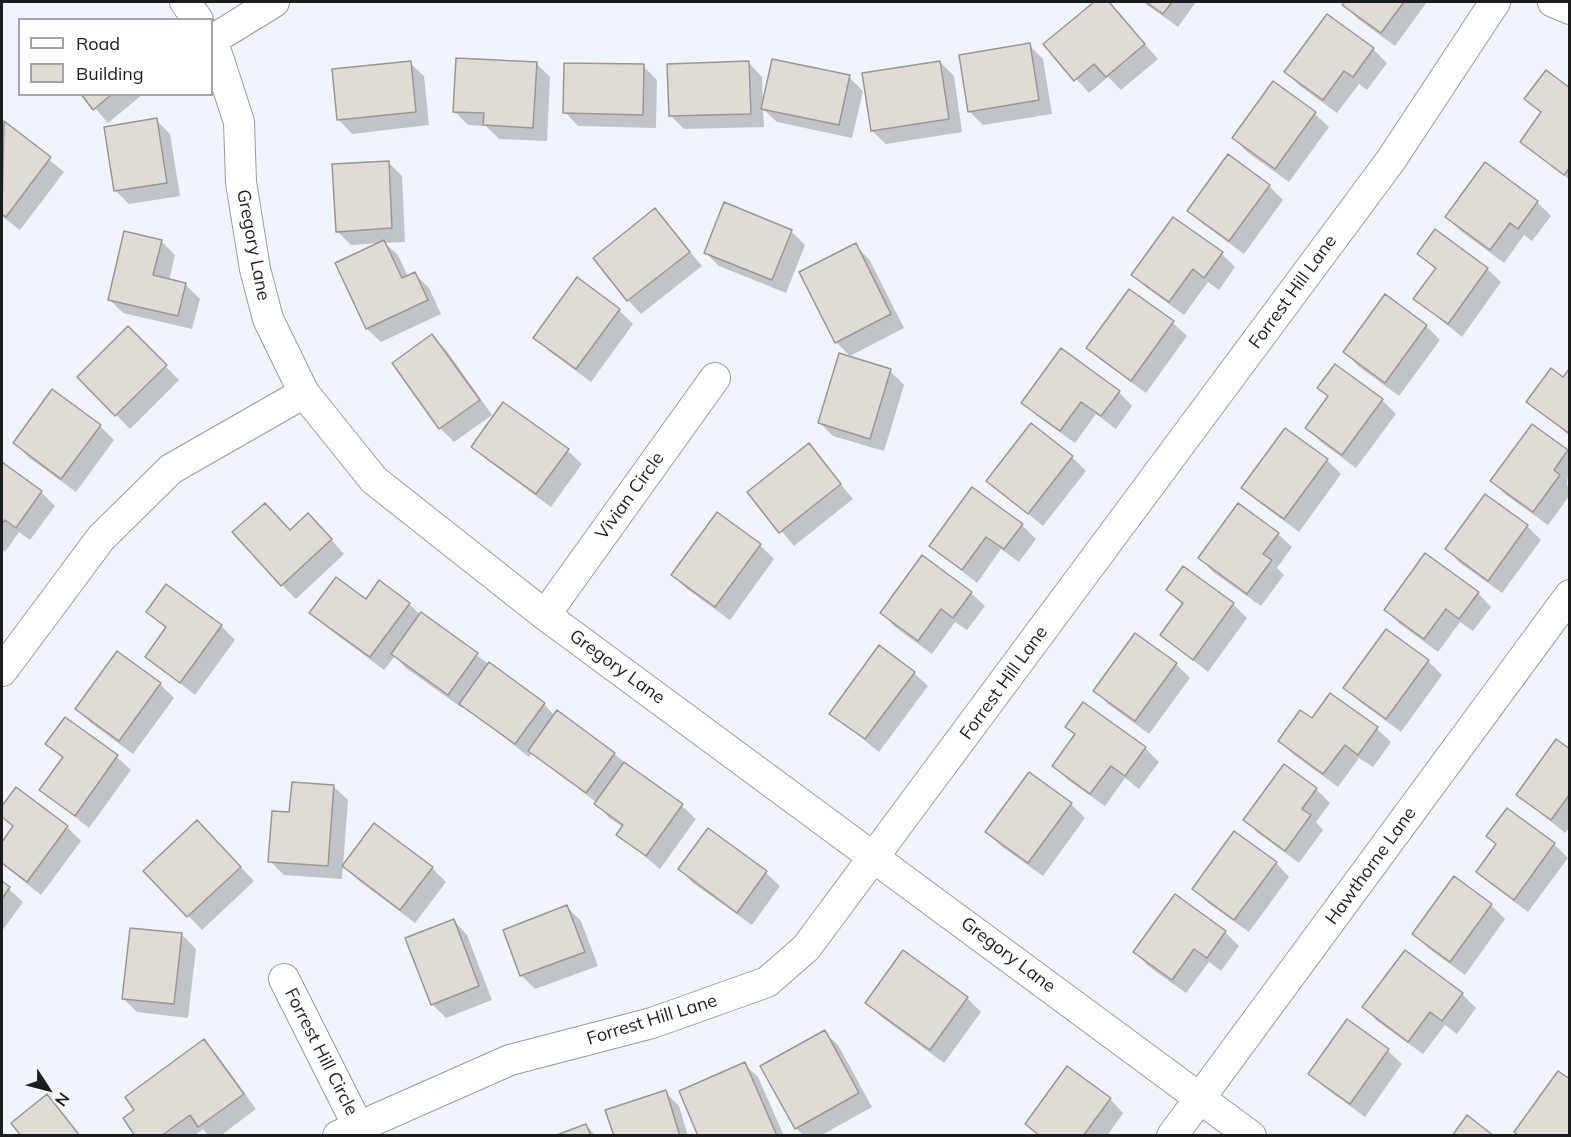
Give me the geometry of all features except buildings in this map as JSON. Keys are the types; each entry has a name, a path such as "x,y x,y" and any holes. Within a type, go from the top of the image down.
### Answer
{"street":[{"path":"185,2 197,18"},
{"path":"213,38 274,2"},
{"name":"Forrest Hill Lane","path":"348,1131 510,1060 652,1023 767,982 806,948 876,857 1391,160 1495,2"},
{"path":"1553,2 1569,9"},
{"name":"Gregory Lane","path":"213,42 239,122 241,182 255,269 268,319 304,393 374,480 545,615 876,857 1251,1136"},
{"name":"Vivian Circle","path":"545,615 715,378"},
{"path":"2,671 101,538 171,469 304,393"},
{"name":"Hawthorne Lane","path":"1172,1136 1569,595"},
{"name":"Forrest Hill Circle","path":"284,979 348,1131"}]}
